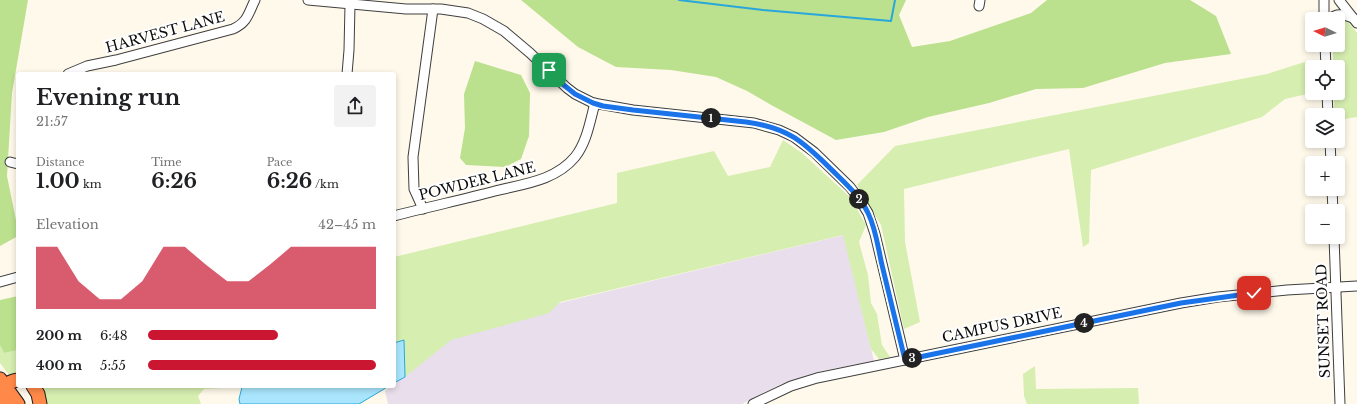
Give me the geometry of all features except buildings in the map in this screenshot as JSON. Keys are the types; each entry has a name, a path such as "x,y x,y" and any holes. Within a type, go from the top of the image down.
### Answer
{"highway":[{"path":"1,386 16,380"},
{"path":"1,386 4,404"},
{"path":"1,386 18,404"},
{"path":"35,388 40,404"}],"street":[{"name":"HARVEST LANE","path":"73,72 87,66 116,60 233,29 246,20 255,0"},
{"path":"308,0 350,5 450,10 468,13 490,22 530,52 567,88 584,99 595,103 633,110 754,123 778,130 797,139 850,187 868,213 875,234 905,360"},
{"path":"1324,0 1324,12"},
{"path":"1339,0 1355,21"},
{"path":"347,72 350,5"},
{"path":"423,209 414,189 413,157 433,9"},
{"path":"1345,16 1355,21"},
{"name":"POWDER LANE","path":"396,216 521,186 558,172 570,163 578,152 586,135 595,103"},
{"name":"SUNSET ROAD","path":"1334,244 1340,404"},
{"path":"0,282 16,278"},
{"name":"CAMPUS DRIVE","path":"753,404 791,386 817,378 1181,303 1270,291 1357,286"}],"shaded area":[{"path":"844,235 874,361 821,371 781,384 742,404 388,404 385,391 389,388 396,388 396,383 405,377 404,340"}],"green space":[{"path":"0,0 28,0 12,93 7,176 16,220 16,237 0,246"},
{"path":"521,0 906,0 899,15 912,47 950,41 1031,13 1047,0 1190,0 1216,16 1231,54 1165,63 1083,88 1036,89 989,103 928,117 884,132 836,140 747,91 716,77 671,70 616,67 578,47"},
{"path":"1346,19 1357,33 1357,117 1345,119 1345,108 1334,108 1334,100 1345,100 1345,60 1333,60 1333,52 1345,52"},
{"path":"475,61 521,75 530,93 529,136 521,159 505,167 466,165 460,158 465,128 464,94"},
{"path":"1305,62 1305,95 1285,99 1262,117 1091,170 1089,243 1083,247 1069,149 904,189 905,242 920,322 904,329 881,225 857,185 895,146 1267,74"},
{"path":"783,140 802,153 850,197 866,225 859,242 868,275 871,303 877,314 882,345 890,357 879,359 871,349 843,235 560,302 549,313 451,340 405,377 404,340 396,342 396,257 617,203 617,173 714,151 728,176 770,167"},
{"path":"16,296 16,350 4,353 0,345 0,300"},
{"path":"0,345 4,353 16,350 16,374 10,376 0,363"},
{"path":"1035,366 1036,389 1138,388 1139,404 1027,404 1024,396 1023,374"},
{"path":"39,388 223,388 204,389 198,396 201,404 43,404"}],"water":[{"path":"404,340 405,377 396,382 396,342"},
{"path":"242,388 386,388 359,404 240,404 239,399"}],"waterway":[{"path":"679,0 763,10 891,21 895,0"}],"route":[{"path":"549,70 560,82 575,94 603,106 763,125 786,133 801,141 850,187 868,213 875,234 905,360 1181,303 1254,293"}]}
